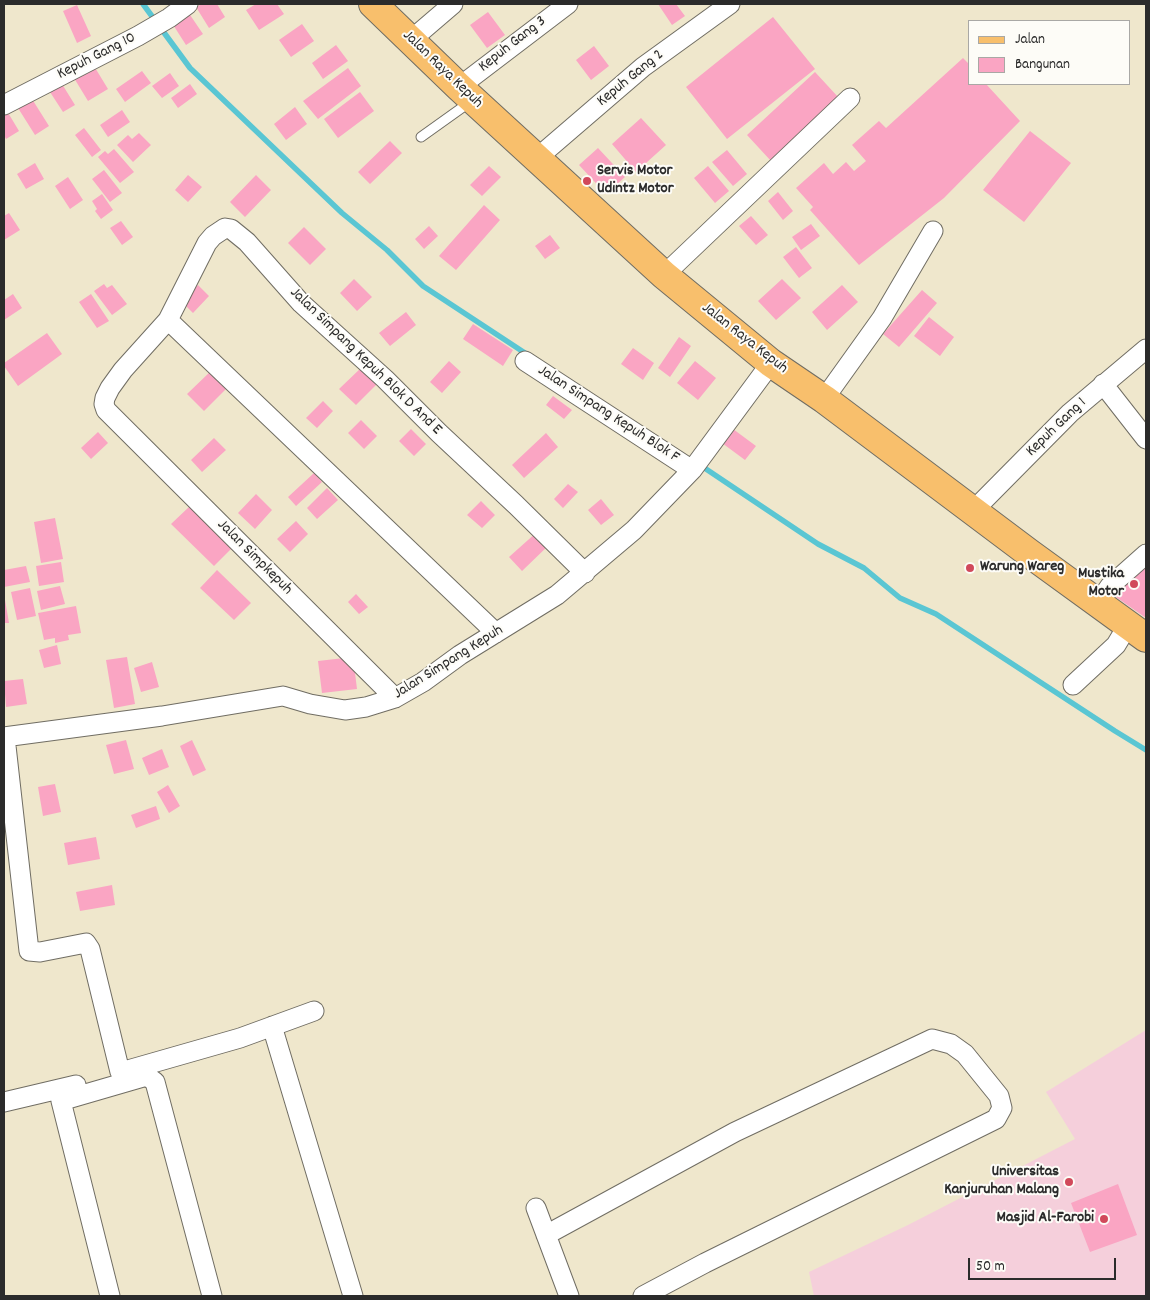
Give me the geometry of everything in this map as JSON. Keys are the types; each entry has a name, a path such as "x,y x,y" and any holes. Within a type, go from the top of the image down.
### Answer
{"main road":[{"name":"Jalan Raya Kepuh","path":"374,4 466,94 664,275 771,363 824,399 1137,631"}],"street":[{"name":"Kepuh Gang 10","path":"4,105 138,36 169,18 188,4"},
{"path":"411,40 453,4"},
{"name":"Kepuh Gang 3","path":"466,94 568,4"},
{"name":"Kepuh Gang 2","path":"536,159 643,67 730,4"},
{"path":"664,275 850,98"},
{"name":"Jalan Simpang Kepuh Blok D And E","path":"168,320 196,264 213,236 225,228 232,229 247,242 301,304 386,379 585,573"},
{"path":"824,399 882,318 933,231"},
{"path":"168,320 496,633"},
{"name":"Jalan Simpkepuh","path":"168,320 123,370 110,388 104,398 106,410 395,698"},
{"name":"Kepuh Gang 1","path":"973,511 1070,413 1146,349"},
{"name":"Jalan Simpang Kepuh Blok F","path":"525,361 692,469"},
{"name":"Jalan Simpang Kepuh","path":"4,737 162,716 283,696 310,704 345,710 366,707 395,698 423,682 460,654 557,595 634,530 692,469 771,363"},
{"path":"1103,384 1146,439"},
{"path":"1098,603 1110,586 1146,554"},
{"path":"1073,685 1116,645 1137,631"},
{"path":"4,737 29,950 40,952 86,943 90,948 120,1072"},
{"path":"4,1102 54,1091 240,1038 314,1011"},
{"path":"272,1026 352,1296"},
{"path":"546,1235 734,1132 932,1040 951,1044 965,1054 999,1096 1002,1108 996,1119 705,1263 643,1296"},
{"path":"110,1296 61,1101 147,1076 155,1082 212,1296"},
{"path":"536,1208 568,1296"}],"lane":[{"path":"421,137 466,94"}],"shaded area":[{"name":"Universitas Kanjuruhan Malang","path":"1146,1030 1146,1296 814,1296 809,1272 908,1225 1075,1139 1046,1092"}],"building":[{"path":"202,4 217,4 225,17 209,28 196,7"},
{"path":"256,4 277,4 284,14 259,30 246,10"},
{"path":"658,4 676,4 685,16 672,25"},
{"path":"77,5 91,36 77,43 63,11"},
{"path":"186,9 203,34 186,45 170,20"},
{"path":"488,12 505,35 487,48 470,25"},
{"path":"773,17 815,69 727,139 686,87"},
{"path":"302,24 314,41 291,57 279,40"},
{"path":"336,45 348,61 323,79 312,63"},
{"path":"594,46 609,66 591,80 576,60"},
{"path":"963,58 968,63 968,85 987,85 1020,121 944,198 859,265 810,210 813,207 796,188 824,163 833,174 846,162 854,171 866,161 852,145 879,121 886,128"},
{"path":"94,66 108,89 88,101 74,78"},
{"path":"348,68 361,86 318,119 303,101"},
{"path":"142,71 151,83 125,102 116,89"},
{"path":"815,72 839,98 771,161 747,135"},
{"path":"170,73 179,86 162,98 152,86"},
{"path":"62,84 75,105 63,112 50,92"},
{"path":"190,84 197,94 178,108 171,98"},
{"path":"360,92 374,111 338,138 324,119"},
{"path":"32,99 49,126 35,135 18,108"},
{"path":"295,107 307,124 286,140 274,124"},
{"path":"122,110 130,122 108,137 100,125"},
{"path":"7,111 19,131 6,139 4,135 4,113"},
{"path":"641,118 666,145 636,172 612,144"},
{"path":"84,128 101,150 92,157 75,135"},
{"path":"1030,131 1071,163 1024,222 983,190"},
{"path":"139,133 151,145 133,162 117,145 128,135 132,139"},
{"path":"390,141 402,153 370,184 358,172"},
{"path":"598,148 625,177 606,194 579,165"},
{"path":"114,149 134,172 120,183 98,157 105,151 108,154"},
{"path":"727,150 747,174 733,186 712,162"},
{"path":"35,163 44,179 26,189 17,174"},
{"path":"489,166 501,177 482,196 470,185"},
{"path":"708,166 729,191 715,203 694,178"},
{"path":"104,170 122,193 110,202 92,179"},
{"path":"188,175 202,187 188,202 175,190"},
{"path":"256,175 271,190 245,217 230,202"},
{"path":"68,177 83,200 70,209 55,186"},
{"path":"778,192 793,211 783,220 768,201"},
{"path":"102,194 113,210 101,219 95,211 97,209 92,201"},
{"path":"484,205 500,220 456,270 439,256"},
{"path":"9,213 20,230 4,240 4,216"},
{"path":"751,216 768,235 756,245 739,226"},
{"path":"121,221 133,237 122,245 110,228"},
{"path":"811,224 820,236 801,250 792,237"},
{"path":"429,226 438,236 424,249 415,239"},
{"path":"304,227 326,249 310,265 288,243"},
{"path":"550,235 560,248 545,259 535,246"},
{"path":"796,247 812,268 799,278 783,257"},
{"path":"354,279 372,297 357,311 340,293"},
{"path":"782,279 801,298 776,320 758,301"},
{"path":"104,284 107,288 112,285 127,304 112,315 94,291"},
{"path":"198,285 209,296 193,313 181,301"},
{"path":"842,285 858,302 827,330 812,312"},
{"path":"922,290 937,303 899,347 883,334"},
{"path":"13,294 22,308 4,320 4,300"},
{"path":"91,294 109,321 97,328 79,302"},
{"path":"406,312 416,325 390,346 379,333"},
{"path":"929,317 954,337 940,356 914,336"},
{"path":"473,324 513,350 503,366 463,339"},
{"path":"47,333 62,354 18,386 4,366 4,363"},
{"path":"679,337 691,346 670,377 658,368"},
{"path":"633,348 654,363 643,380 621,364"},
{"path":"449,361 461,372 442,393 430,382"},
{"path":"695,361 716,378 698,400 677,383"},
{"path":"362,367 378,383 356,405 339,389"},
{"path":"212,370 228,387 204,411 187,394"},
{"path":"553,396 572,410 564,419 546,405"},
{"path":"323,401 333,411 317,428 306,418"},
{"path":"361,420 377,436 364,449 348,433"},
{"path":"411,429 426,444 414,456 399,441"},
{"path":"733,429 756,446 745,460 722,443"},
{"path":"98,432 108,443 91,459 81,448"},
{"path":"546,433 558,447 524,478 512,465"},
{"path":"214,438 226,450 202,472 191,460"},
{"path":"314,473 322,482 296,506 288,497"},
{"path":"568,484 578,492 563,508 554,499"},
{"path":"327,488 338,500 317,519 307,508"},
{"path":"256,494 272,510 255,529 238,513"},
{"path":"601,499 614,515 601,525 588,510"},
{"path":"481,501 495,515 482,528 467,515"},
{"path":"190,506 232,548 214,566 171,524"},
{"path":"55,518 63,559 41,563 34,522"},
{"path":"296,521 308,534 290,552 277,539"},
{"path":"537,532 549,545 522,571 509,557"},
{"name":"Mustika Motor","path":"1146,560 1146,618 1113,595"},
{"path":"61,562 64,582 39,586 36,566"},
{"path":"26,566 30,582 4,587 4,570"},
{"path":"217,570 251,603 234,620 200,588"},
{"path":"60,586 65,604 41,610 37,591"},
{"path":"30,588 36,616 17,620 11,592"},
{"path":"4,594 9,623 4,623"},
{"path":"356,594 368,607 359,614 348,602"},
{"path":"76,606 81,633 68,635 69,640 55,643 55,638 44,640 38,613"},
{"path":"57,645 61,664 44,668 39,650"},
{"path":"127,657 135,704 114,708 106,660"},
{"path":"353,657 357,689 322,693 318,661"},
{"path":"152,662 159,687 141,692 134,668"},
{"path":"23,679 27,704 6,707 4,681"},
{"path":"126,740 134,769 114,774 106,745"},
{"path":"192,740 206,770 193,776 180,746"},
{"path":"162,749 169,767 149,775 142,758"},
{"path":"55,784 61,812 43,816 38,787"},
{"path":"168,785 180,806 169,813 157,792"},
{"path":"156,806 160,819 136,828 131,815"},
{"path":"96,837 100,859 68,865 64,843"},
{"path":"112,885 115,905 80,911 76,892"},
{"name":"Masjid Al-Farobi","path":"1118,1184 1137,1235 1090,1252 1071,1203"}],"waterway":[{"path":"143,4 190,68 342,213 387,250 423,286 528,355"},
{"path":"700,465 818,544 864,568 900,598 936,614 1146,750"}],"place":[{"name":"Servis Motor Udintz Motor","path":"587,181"},
{"name":"Warung Wareg","path":"970,568"},
{"name":"Mustika Motor","path":"1134,584"},
{"name":"Universitas Kanjuruhan Malang","path":"1069,1182"},
{"name":"Masjid Al-Farobi","path":"1104,1219"}]}
